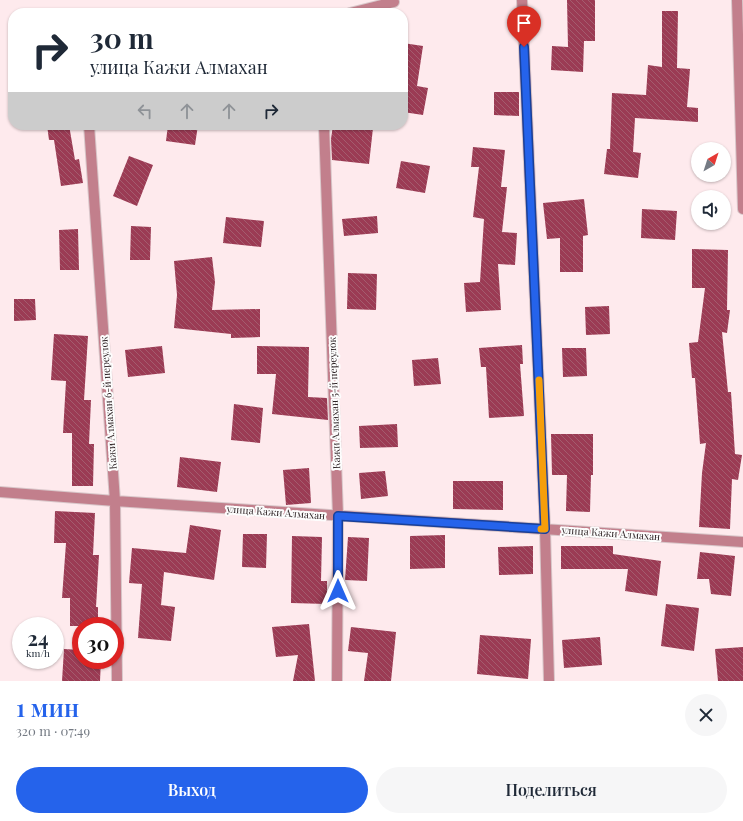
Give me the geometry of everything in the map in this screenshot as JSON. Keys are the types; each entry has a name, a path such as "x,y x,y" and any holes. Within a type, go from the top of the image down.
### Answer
{"street":[{"path":"522,0 545,529 549,681"},
{"path":"737,0 743,209"},
{"path":"370,8 394,2"},
{"name":"Кажи Алмахан 6-й переулок","path":"89,130 115,501 117,681"},
{"name":"Кажи Алмахан 5-й переулок","path":"324,130 338,516 337,681"},
{"name":"улица Кажи Алмахан","path":"0,492 115,501 743,542"}],"building":[{"path":"567,0 595,0 595,41 584,41 583,72 551,70 552,46 568,47"},
{"path":"662,11 678,11 677,68 690,69 687,107 698,108 698,122 635,118 633,152 641,153 638,178 604,174 607,149 610,149 612,93 646,95 648,65 662,67"},
{"path":"408,44 423,46 417,86 428,88 423,115 408,113"},
{"path":"494,92 519,92 519,116 494,115"},
{"path":"48,130 70,130 75,160 79,159 83,183 61,186 54,140 49,140"},
{"path":"167,130 197,130 195,145 166,141"},
{"path":"332,130 373,130 369,164 332,160"},
{"path":"473,147 505,150 501,187 507,187 502,232 517,233 515,265 498,264 501,310 466,312 464,283 480,282 484,219 473,217 479,167 471,167"},
{"path":"129,156 153,165 137,206 113,196"},
{"path":"401,161 430,166 425,193 396,188"},
{"path":"584,199 588,235 583,236 583,272 560,272 560,238 547,239 543,203"},
{"path":"642,209 677,211 675,240 641,238"},
{"path":"377,216 378,233 344,236 342,219"},
{"path":"226,217 264,221 261,247 223,243"},
{"path":"131,226 151,227 150,260 130,260"},
{"path":"78,229 79,270 60,270 59,230"},
{"path":"692,249 728,250 727,310 730,310 727,333 722,332 728,392 731,392 735,454 742,455 738,480 732,479 730,529 699,527 702,473 706,443 700,444 695,378 692,378 689,343 698,342 705,288 692,288"},
{"path":"212,257 215,282 212,310 260,309 260,337 231,338 231,334 174,328 177,295 174,261"},
{"path":"348,273 377,274 376,310 347,309"},
{"path":"14,299 35,299 36,320 14,321"},
{"path":"609,306 610,334 586,335 585,307"},
{"path":"54,334 88,336 84,400 91,400 89,444 94,444 93,486 72,486 72,433 63,433 66,381 51,380"},
{"path":"522,345 523,364 520,364 524,416 489,418 486,367 481,367 479,348"},
{"path":"162,346 165,373 128,377 125,350"},
{"path":"257,346 309,347 308,397 327,398 328,420 272,414 276,374 257,374"},
{"path":"562,348 586,348 587,376 563,377"},
{"path":"438,358 441,384 414,386 412,360"},
{"path":"234,404 263,408 260,443 231,440"},
{"path":"397,424 398,447 360,448 359,426"},
{"path":"551,434 593,434 593,475 591,475 590,512 566,511 567,475 552,475"},
{"path":"180,457 221,462 217,492 177,487"},
{"path":"309,468 311,503 286,505 283,470"},
{"path":"385,471 388,496 361,499 359,473"},
{"path":"453,481 503,481 503,510 453,509"},
{"path":"55,511 95,513 93,555 99,555 96,607 98,607 98,617 72,617 72,626 70,626 70,598 62,598 66,543 54,543"},
{"path":"190,525 221,530 214,580 164,572 161,605 175,607 171,641 138,638 142,584 129,583 132,548 186,553"},
{"path":"243,534 267,534 266,568 242,567"},
{"path":"445,535 445,568 410,569 410,536"},
{"path":"292,536 322,537 321,581 327,581 327,604 291,603"},
{"path":"348,537 369,538 367,581 345,580"},
{"path":"533,546 533,574 499,575 498,547"},
{"path":"561,546 613,546 613,554 661,561 657,596 625,591 628,569 561,569"},
{"path":"700,552 735,556 731,596 711,594 709,579 697,579"},
{"path":"666,604 699,608 694,651 661,646"},
{"path":"309,624 315,681 293,681 298,655 276,657 272,627"},
{"path":"351,627 396,632 391,681 364,681 368,653 348,651"},
{"path":"480,635 531,639 528,679 477,674"},
{"path":"600,637 602,665 564,668 562,640"},
{"path":"743,647 743,681 718,681 715,649"},
{"path":"64,649 72,649 72,669 101,669 100,681 62,681 63,669 64,669"}],"slow traffic":[{"path":"539,380 545,529 541,529"}],"route":[{"path":"338,591 338,516 545,529 524,47"}]}
